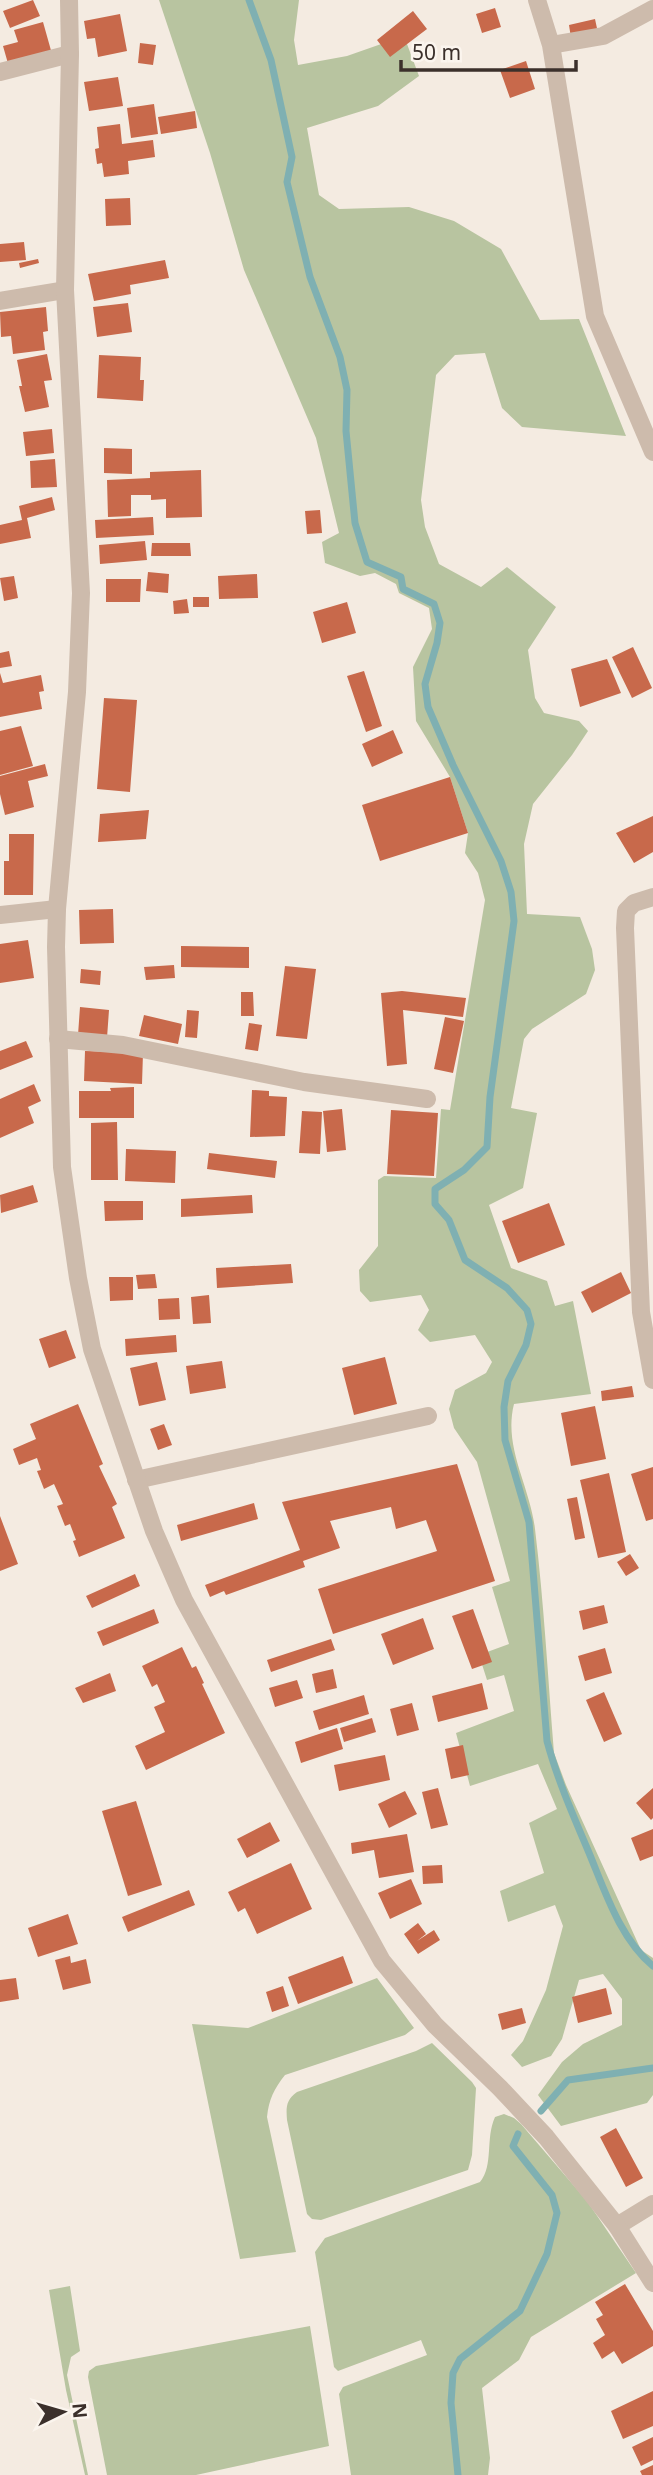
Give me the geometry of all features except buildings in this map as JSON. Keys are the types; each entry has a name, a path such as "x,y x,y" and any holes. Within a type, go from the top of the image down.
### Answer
{"street":[{"path":"69,0 65,290 82,593 57,909 58,1038 62,1167 78,1278 92,1349 154,1531 184,1600 382,1961 435,2025 546,2137 617,2226 653,2283"},
{"path":"537,0 551,45 595,316 653,452"},
{"path":"551,45 603,36 653,9"},
{"path":"0,72 70,54"},
{"path":"0,301 65,290"},
{"path":"653,897 634,902 626,911 625,928 641,1311 653,1380"},
{"path":"0,915 57,909"},
{"path":"58,1038 122,1045 304,1082 427,1099"},
{"path":"136,1480 428,1416"},
{"path":"617,2226 653,2204"}],"green space":[{"path":"159,0 299,0 294,40 298,65 347,56 404,36 419,76 378,106 307,128 319,195 339,209 409,207 454,221 501,249 540,320 579,319 626,436 522,427 502,408 485,353 455,355 436,375 421,500 425,527 439,564 481,587 507,567 556,607 528,650 535,698 544,713 579,721 588,731 533,804 524,844 527,914 580,917 592,949 595,970 586,994 532,1029 524,1039 511,1108 537,1113 523,1188 489,1205 511,1268 547,1281 555,1306 573,1301 591,1394 514,1404 512,1436 535,1529 554,1753 641,1950 653,1958 653,2095 647,2103 561,2126 538,2095 562,2062 583,2044 622,2025 622,1999 603,1974 579,1980 562,2039 551,2056 522,2067 511,2055 523,2041 546,1990 563,1926 555,1905 508,1922 500,1891 544,1873 529,1823 557,1809 538,1764 470,1786 456,1733 514,1711 504,1675 487,1680 479,1655 509,1644 492,1587 510,1581 477,1462 454,1428 449,1409 455,1390 486,1373 492,1362 475,1335 430,1342 418,1330 429,1310 421,1295 370,1302 360,1291 359,1270 378,1246 378,1180 384,1176 436,1178 441,1109 450,1110 485,900 478,873 465,853 468,833 450,777 416,721 413,667 432,629 429,608 399,593 396,584 375,573 360,576 325,563 322,542 339,533 316,438 244,270 210,153"},
{"path":"377,1978 414,2028 405,2035 285,2075 281,2080 271,2099 267,2117 296,2252 240,2259 192,2024 248,2028"},
{"path":"432,2043 476,2088 472,2155 468,2170 321,2220 312,2219 307,2214 287,2120 287,2108 291,2098 297,2092"},
{"path":"504,2114 521,2124 587,2201 636,2273 531,2337 519,2360 482,2388 490,2458 488,2475 351,2475 339,2394 343,2387 427,2355 421,2340 338,2371 334,2367 315,2252 325,2238 480,2182 487,2168 492,2125 495,2117"},
{"path":"70,2286 80,2351 71,2357 67,2375 88,2475 85,2475 66,2390 49,2290"},
{"path":"310,2326 329,2446 196,2475 107,2475 89,2371 96,2366"}],"waterway":[{"path":"249,0 271,60 292,157 287,182 310,277 340,357 347,390 346,431 355,523 367,562 401,577 403,589 434,604 440,623 425,684 428,707 453,765 501,861 511,892 514,921 490,1097 487,1147 464,1170 435,1189 435,1204 449,1220 465,1260 507,1288 527,1310 531,1324 526,1345 508,1381 504,1407 505,1440 529,1522 547,1741 565,1795 606,1896 631,1941 653,1966"},
{"path":"541,2111 568,2080 653,2068"},
{"path":"458,2475 451,2403 453,2373 460,2359 520,2311 547,2254 557,2213 552,2195 513,2146 518,2134"}]}
